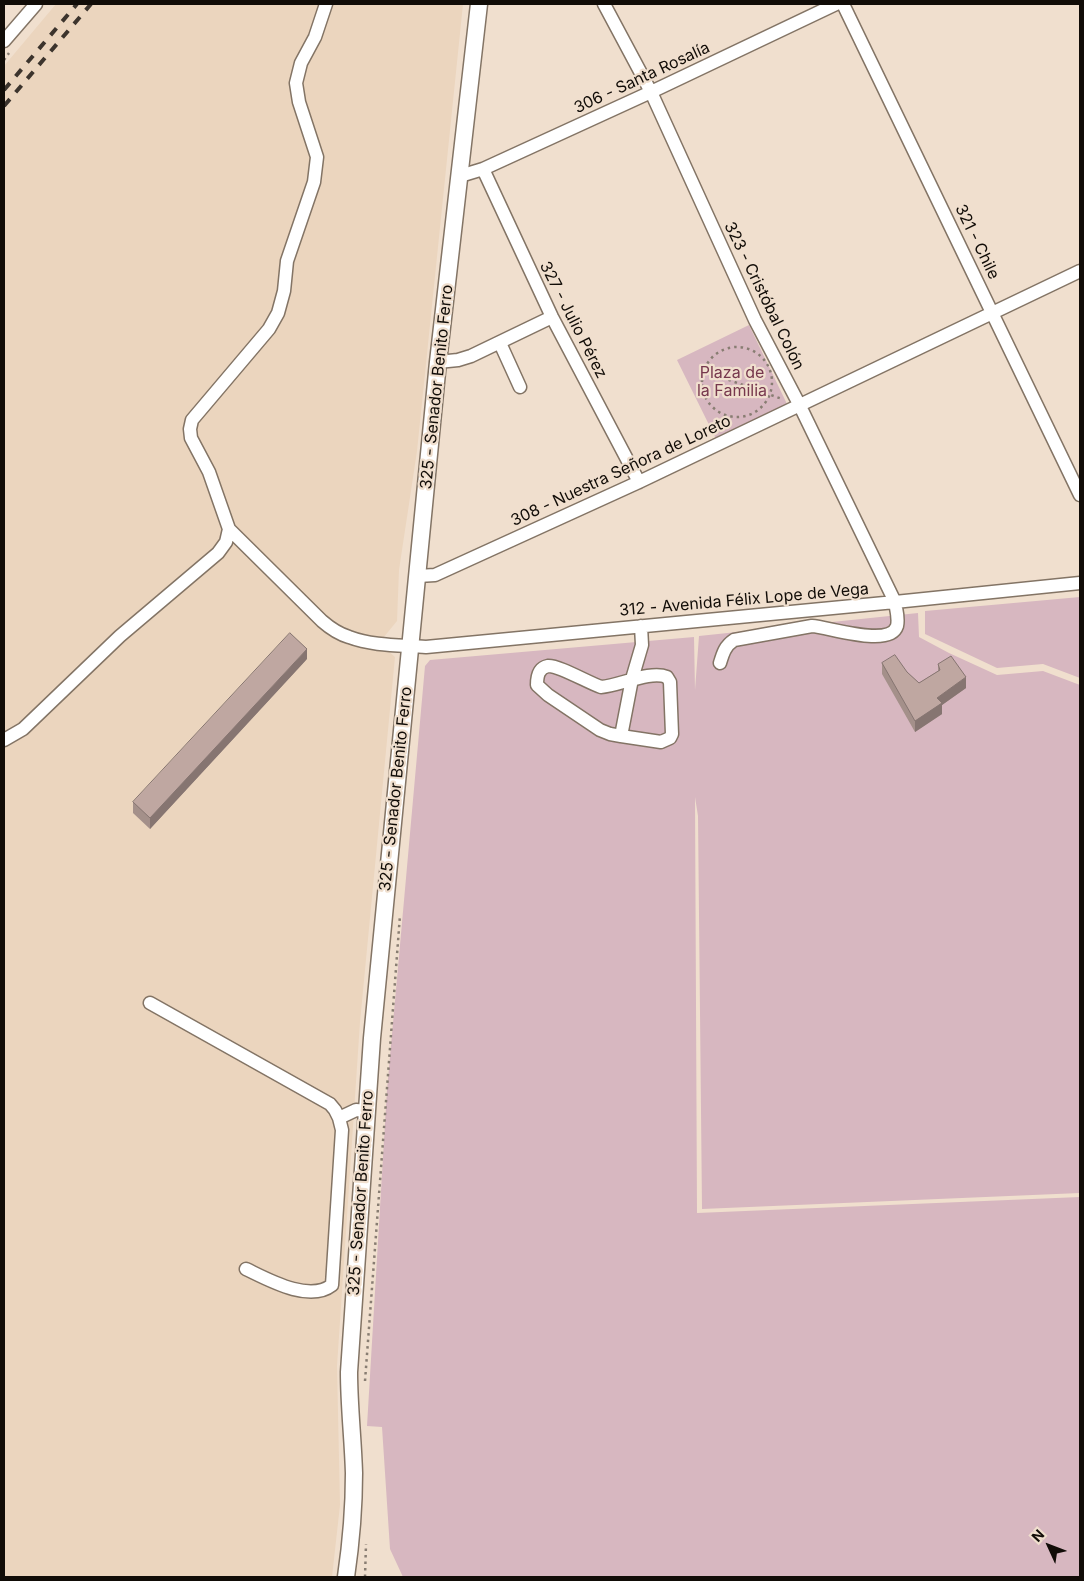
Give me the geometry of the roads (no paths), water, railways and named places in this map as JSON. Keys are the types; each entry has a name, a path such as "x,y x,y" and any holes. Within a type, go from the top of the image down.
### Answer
{"main road":[{"name":"325 - Senador Benito Ferro","path":"346,1577 353,1507 354,1473 349,1404 349,1372 372,1038 438,362 479,4"}],"street":[{"path":"4,41 36,4"},
{"path":"4,740 23,729 120,636 218,553 226,542 229,529 209,472 191,438 190,429 192,420 270,329 278,313 284,291 287,262 314,182 317,157 299,102 296,83 301,63 315,38 326,4"},
{"name":"323 - Cristóbal Colón","path":"604,4 652,92 755,320 799,404 895,602"},
{"name":"306 - Santa Rosalía","path":"460,176 483,169 652,92 836,4"},
{"name":"321 - Chile","path":"843,4 1080,495"},
{"name":"327 - Julio Pérez","path":"483,169 552,317 639,482"},
{"name":"308 - Nuestra Señora de Loreto","path":"418,576 435,575 639,482 1080,270"},
{"path":"438,362 458,360 470,356 552,317"},
{"path":"500,343 520,387"},
{"name":"312 - Avenida Félix Lope de Vega","path":"229,529 322,622 336,632 349,638 393,646 426,647 1080,583"},
{"path":"720,663 727,644 734,640 812,626 822,626 871,637 891,633 897,627 898,616 895,602"},
{"path":"621,736 632,679 642,645 641,626"},
{"path":"548,666 556,668 601,687 632,679 662,675 667,677 670,682 672,734 670,738 661,742 621,736 600,730 548,694 537,685 537,677 540,670 548,666"},
{"path":"150,1004 330,1104 339,1118 342,1130 332,1285 327,1289 321,1290 305,1291 292,1289 246,1269"},
{"path":"339,1118 356,1110 367,1111"}],"railway":[{"path":"4,90 77,4"},
{"path":"4,106 91,4"}],"park label":[{"name":"Plaza de la Familia","path":"732,382"}]}
